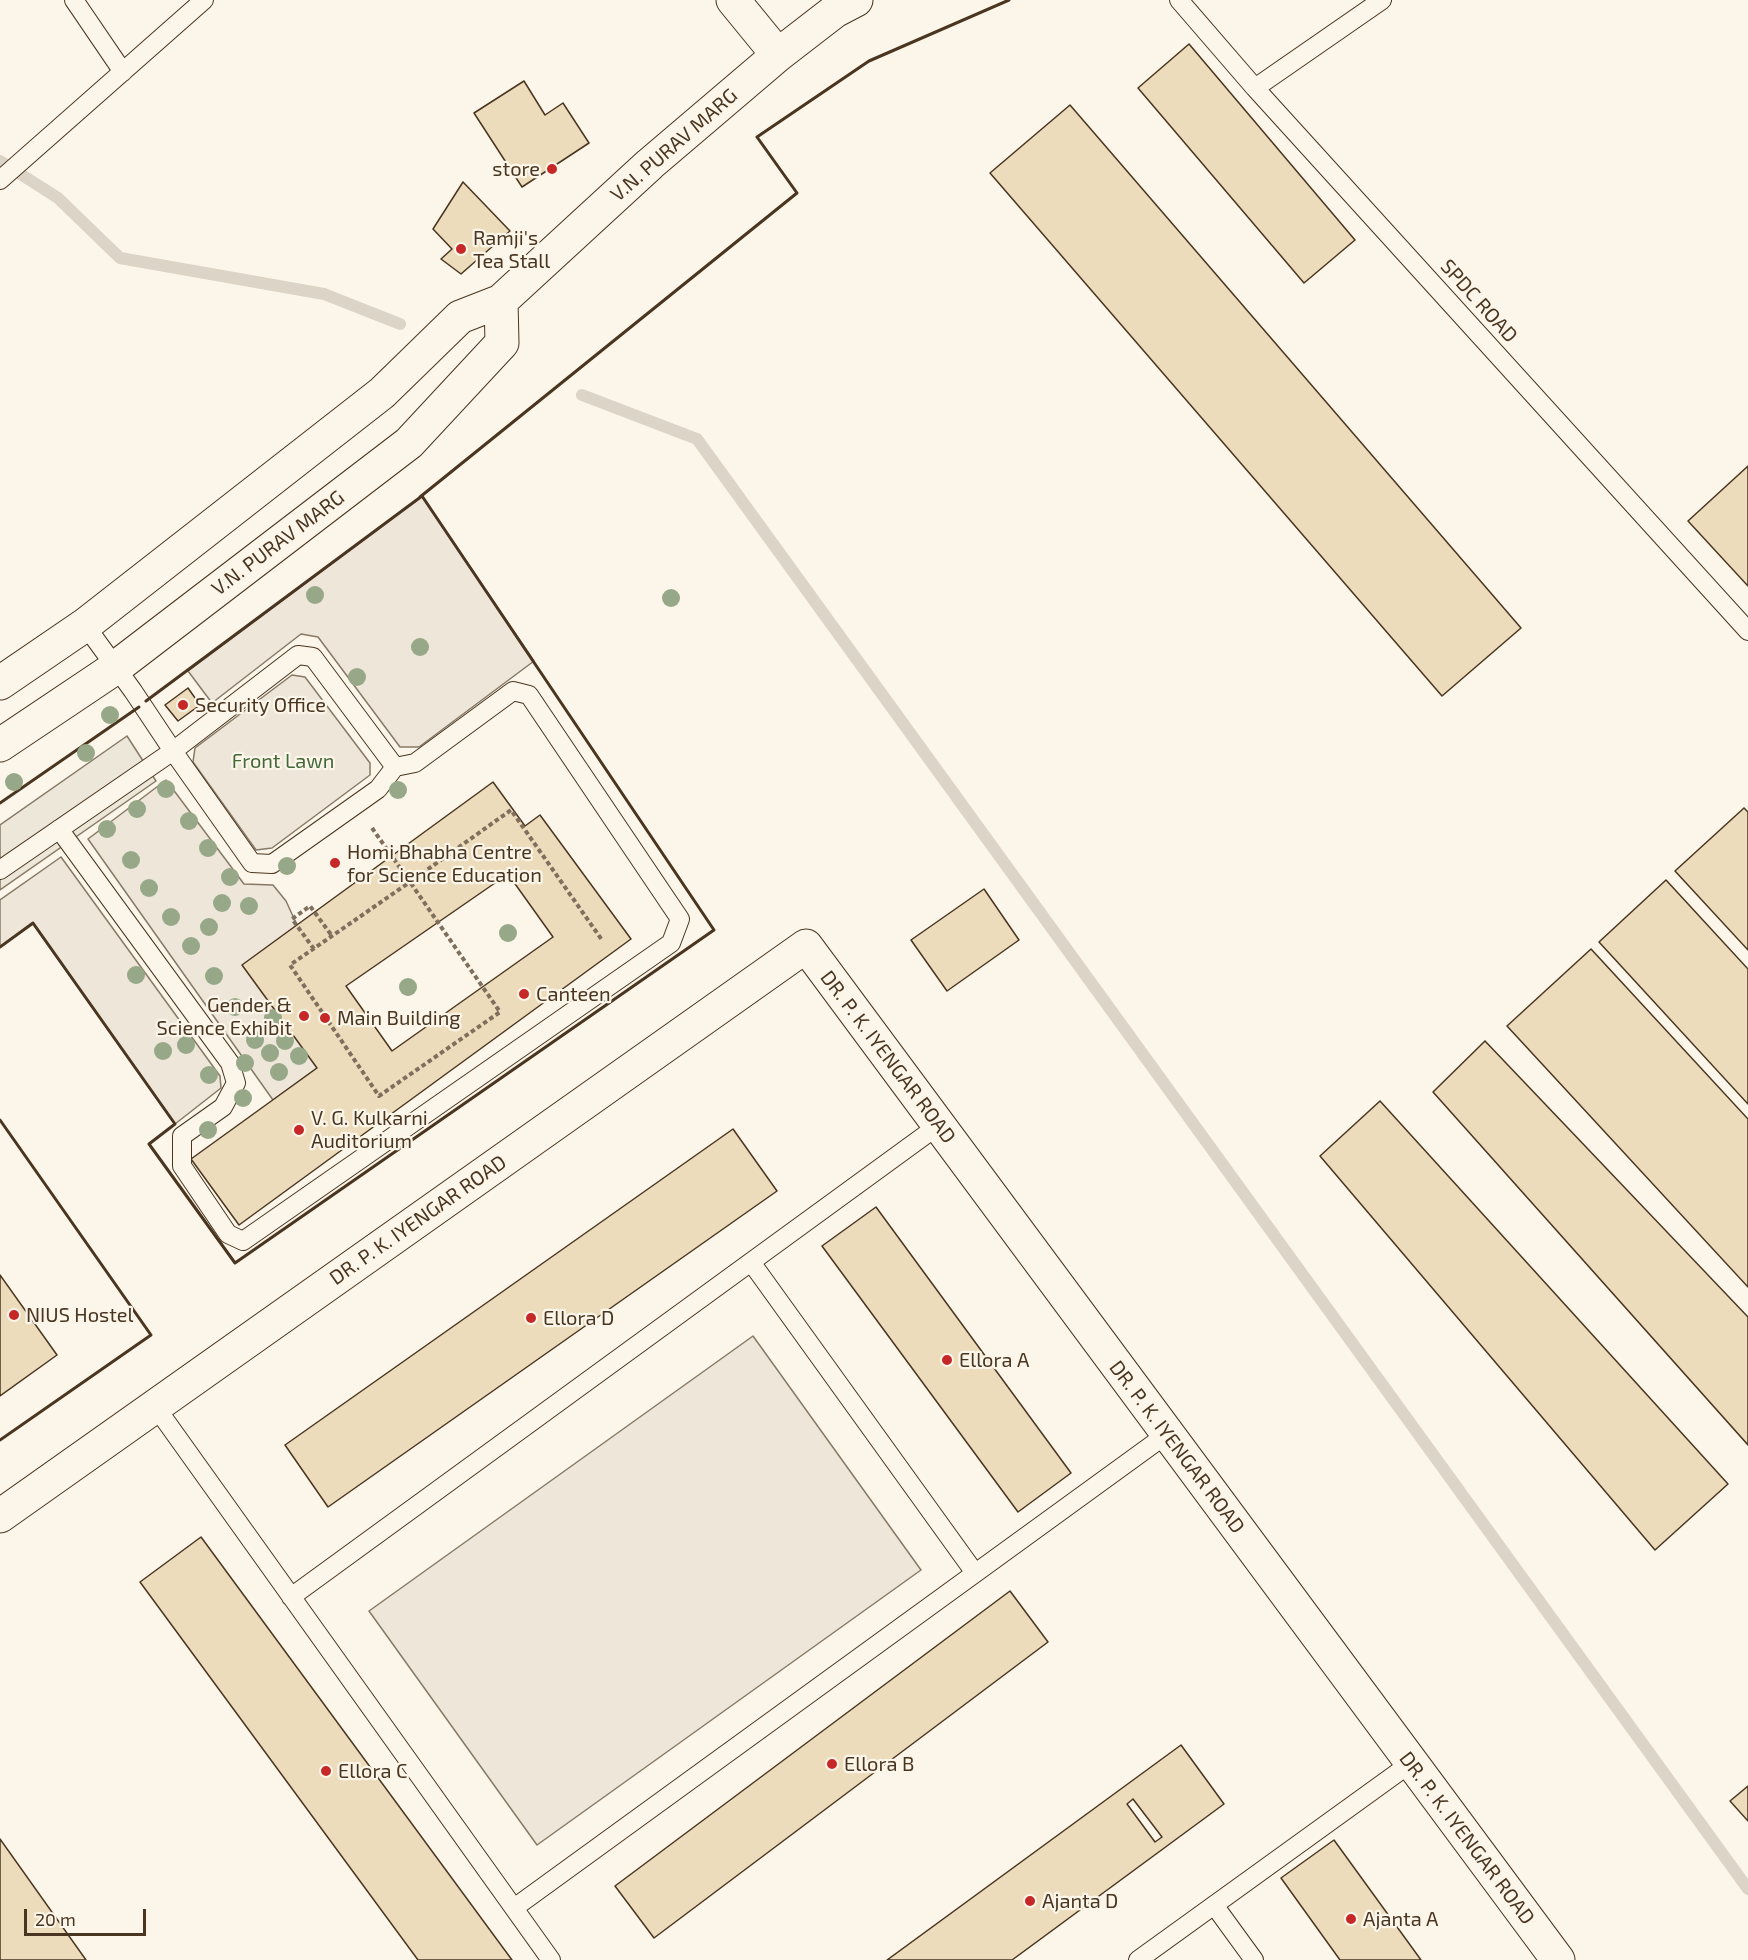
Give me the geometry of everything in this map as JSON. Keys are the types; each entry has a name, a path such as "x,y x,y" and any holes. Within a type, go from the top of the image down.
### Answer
{"street":[{"path":"733,0 778,55"},
{"name":"V.N. PURAV MARG","path":"0,683 85,625 381,393 460,317 501,301 650,164 839,4"},
{"name":"V.N. PURAV MARG","path":"0,745 116,668 409,444 502,343 501,301"},
{"name":"DR. P. K. IYENGAR ROAD","path":"0,1516 806,946 1558,1960"}],"lane":[{"path":"74,0 123,72"},
{"path":"0,180 204,0"},
{"name":"SPDC ROAD","path":"1179,0 1255,87 1748,631"},
{"path":"1255,87 1382,0"},
{"path":"60,830 230,1063 236,1083 223,1107 182,1136 182,1166 228,1234 243,1241 671,943 680,919 529,695 513,691 415,763 395,767 378,789 272,864 252,863 85,625"},
{"path":"0,870 173,751 298,655 313,657 395,767"},
{"path":"291,1598 939,1125"},
{"path":"751,1262 975,1573"},
{"path":"155,1406 551,1960"},
{"path":"514,1908 1167,1434"},
{"path":"1138,1960 1411,1762"},
{"path":"1214,1905 1254,1960"}],"path":[{"path":"357,805 410,882 500,1012 379,1096 290,965 410,882 512,810 602,940"},
{"path":"314,949 292,919 310,906 332,936"}],"green space":[{"path":"422,496 534,661 419,747 400,747 318,637 301,634 212,703 188,671"},
{"name":"Front Lawn","path":"292,675 305,677 370,763 370,775 272,848 256,850 193,762 195,748"},
{"path":"166,780 244,884 273,885 286,901 297,925 317,1068 273,1100 88,839"},
{"path":"61,857 220,1076 221,1088 175,1124 33,924 0,947 0,900"},
{"path":"753,1336 921,1570 537,1845 369,1611"}],"shaded area":[{"path":"127,736 156,781 0,890 0,825"}],"building":[{"path":"1189,44 1355,240 1304,283 1138,88"},
{"path":"524,81 545,115 563,103 589,143 522,187 474,113"},
{"path":"1070,105 1521,628 1442,696 990,173"},
{"path":"463,182 510,231 461,274 441,259 452,249 433,229"},
{"path":"1748,466 1748,586 1688,521"},
{"name":"Security Office","path":"188,688 200,705 178,721 165,705"},
{"name":"Main Building","path":"493,782 525,826 540,815 631,939 239,1225 191,1159 317,1068 242,965","holes":["508,874 553,937 392,1051 346,986"]},
{"path":"1744,808 1748,812 1748,950 1675,871"},
{"path":"1666,880 1748,969 1748,1104 1599,942"},
{"path":"984,889 1019,940 947,991 911,940"},
{"path":"1591,949 1748,1119 1748,1287 1507,1026"},
{"path":"1485,1041 1748,1317 1748,1445 1433,1092"},
{"path":"1380,1101 1728,1484 1655,1550 1320,1156"},
{"name":"Ellora D","path":"733,1129 777,1191 328,1507 285,1445"},
{"name":"Ellora A","path":"876,1207 1071,1473 1018,1512 822,1246"},
{"name":"NIUS Hostel","path":"0,1275 57,1355 0,1396"},
{"name":"Ellora C","path":"201,1537 512,1960 418,1960 140,1582"},
{"name":"Ellora B","path":"1010,1591 1048,1642 654,1938 615,1886"},
{"name":"Ajanta D","path":"1181,1745 1224,1804 1012,1960 887,1960","holes":["1133,1799 1162,1837 1155,1842 1127,1804"]},
{"path":"1748,1786 1748,1821 1730,1801"},
{"path":"0,1839 86,1960 0,1960"},
{"name":"Ajanta A","path":"1334,1840 1421,1960 1340,1960 1281,1878"}],"waterway":[{"path":"0,161 58,198 120,258 324,294 400,324"},
{"path":"582,395 697,439 1748,1889"}],"wall":[{"path":"420,497 797,193 757,137 869,61 1009,0"},
{"path":"0,947 33,923 175,1124 149,1144 235,1263 714,930 422,496 146,701"},
{"path":"0,803 139,707"},
{"path":"0,1120 151,1335 0,1440"}],"place":[{"name":"store","path":"552,169"},
{"name":"Ramji's Tea Stall","path":"461,249"},
{"name":"Security Office","path":"183,705"},
{"name":"Homi Bhabha Centre for Science Education","path":"335,863"},
{"name":"Canteen","path":"524,994"},
{"name":"Gender & Science Exhibit","path":"304,1016"},
{"name":"Main Building","path":"325,1018"},
{"name":"V. G. Kulkarni Auditorium","path":"299,1130"},
{"name":"NIUS Hostel","path":"14,1315"},
{"name":"Ellora D","path":"531,1318"},
{"name":"Ellora A","path":"947,1360"},
{"name":"Ellora B","path":"832,1764"},
{"name":"Ellora C","path":"326,1771"},
{"name":"Ajanta D","path":"1030,1901"},
{"name":"Ajanta A","path":"1351,1919"}]}
